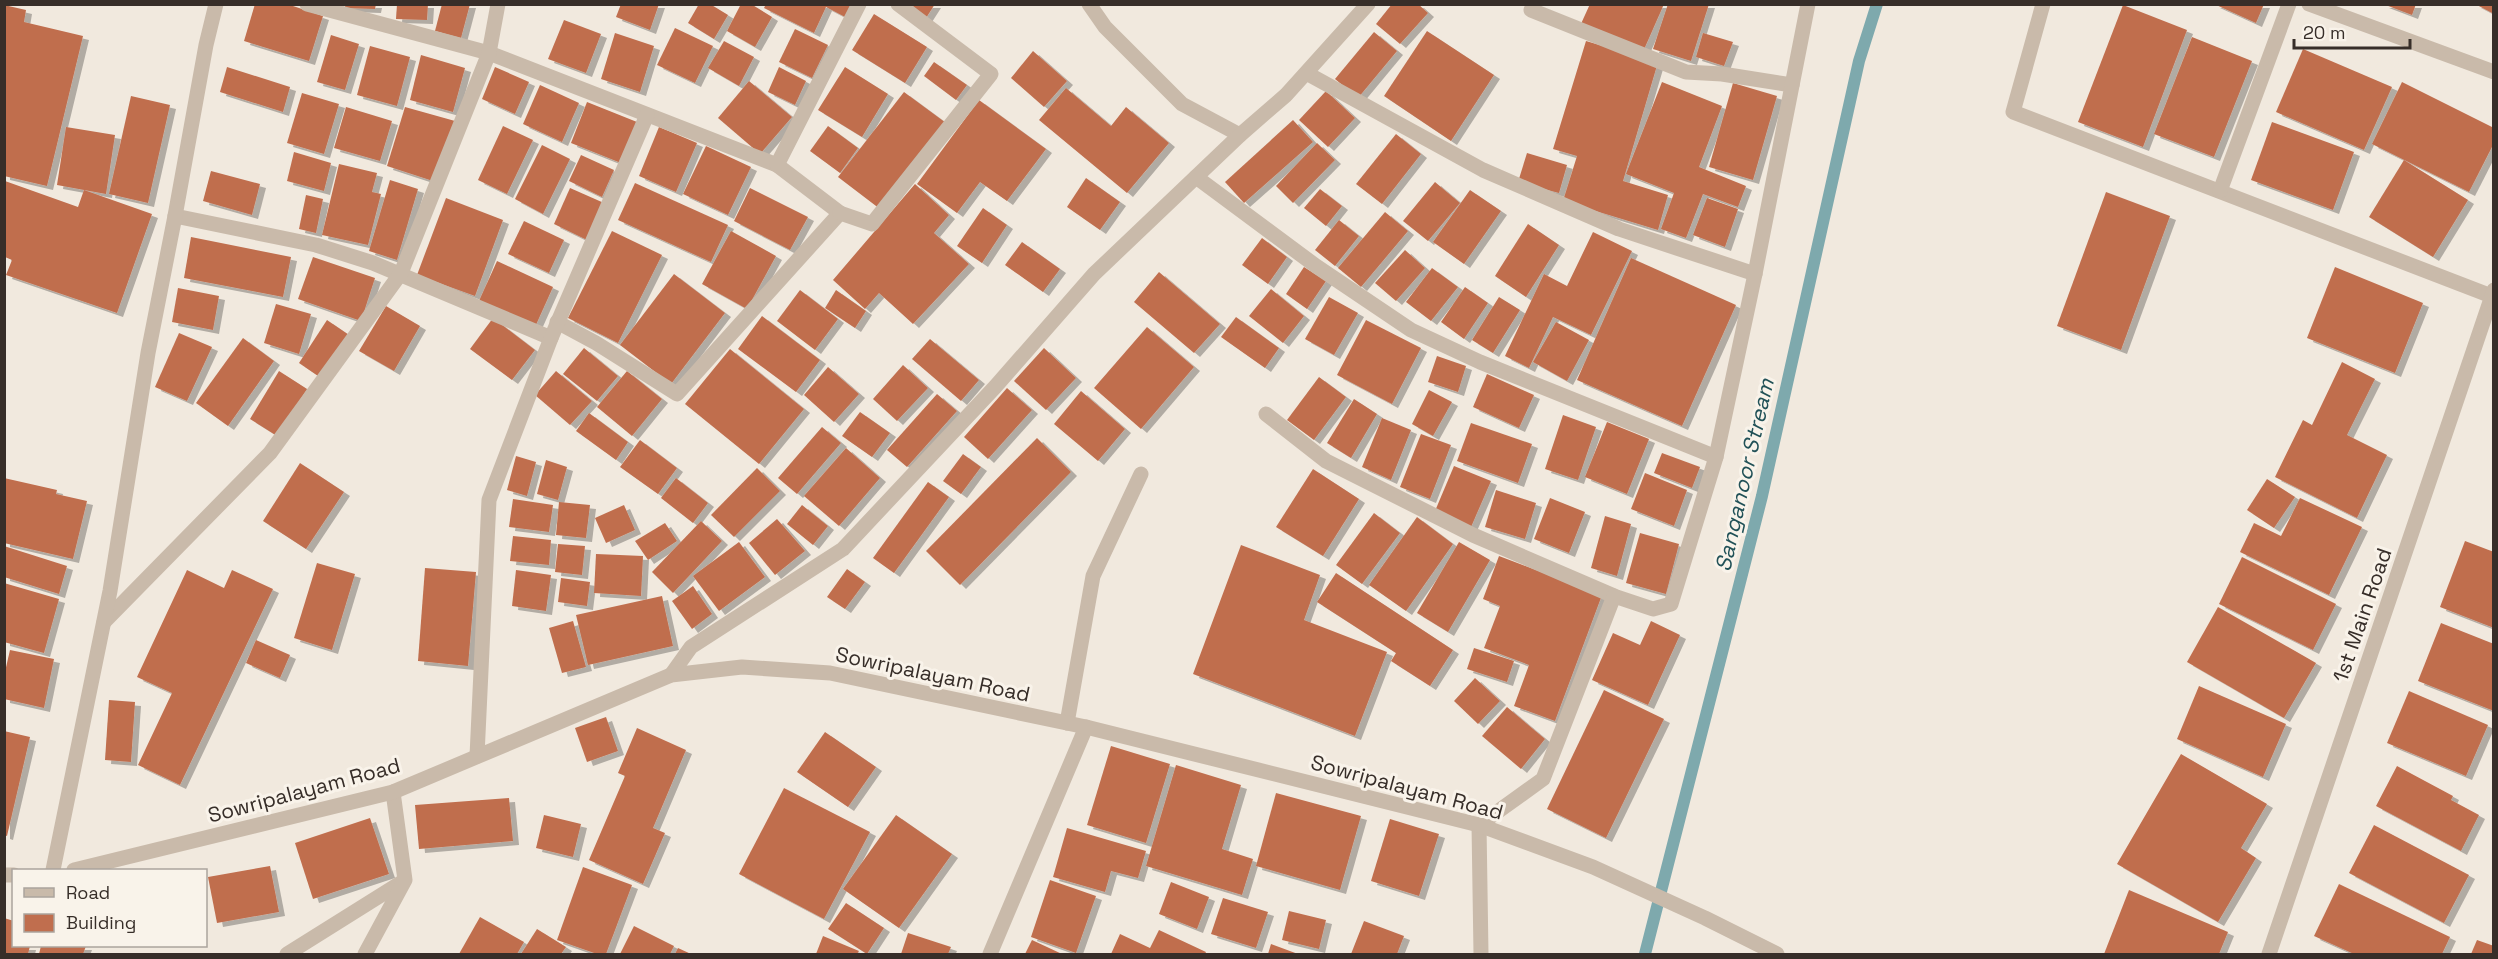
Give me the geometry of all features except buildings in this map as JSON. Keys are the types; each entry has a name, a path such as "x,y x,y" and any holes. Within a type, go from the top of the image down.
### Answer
{"street":[{"path":"53,869 104,622 147,352 176,216 206,45 216,4"},
{"path":"307,4 489,53 777,165 840,213 872,224 991,74 898,4"},
{"path":"104,622 270,453 401,273 489,53 498,4"},
{"path":"777,165 859,4"},
{"path":"1089,4 1105,27 1182,104 1240,135"},
{"path":"671,675 691,647 843,549 995,387 1094,274 1240,135 1308,74 1368,4"},
{"path":"1266,414 1326,461 1374,488 1473,535 1614,596 1653,609 1671,604 1716,457 1808,4"},
{"path":"2043,4 2013,112 2493,294"},
{"path":"2220,191 2289,4"},
{"path":"2309,4 2493,72"},
{"path":"1531,10 1686,72 1722,74 1792,85"},
{"path":"1308,74 1483,170 1619,229 1755,274"},
{"path":"477,756 489,500 557,322 647,115"},
{"path":"1196,177 1316,266 1411,330 1480,362 1716,457"},
{"path":"557,322 596,343 676,394 840,213"},
{"path":"176,216 316,245 401,273 551,338"},
{"name":"1st Main Road","path":"2270,954 2493,294"},
{"path":"1066,723 1093,576 1141,474"},
{"path":"1481,954 1479,825 1543,779 1614,596"},
{"name":"Sowripalayam Road","path":"78,869 393,792 671,675 742,667 830,673 1086,727 1479,825 1593,867 1777,954"},
{"path":"990,954 1086,727"},
{"path":"365,954 405,880 393,792"},
{"path":"287,954 405,880"}],"waterway":[{"name":"Sanganoor Stream","path":"1645,954 1762,496 1859,61 1877,4"}]}
